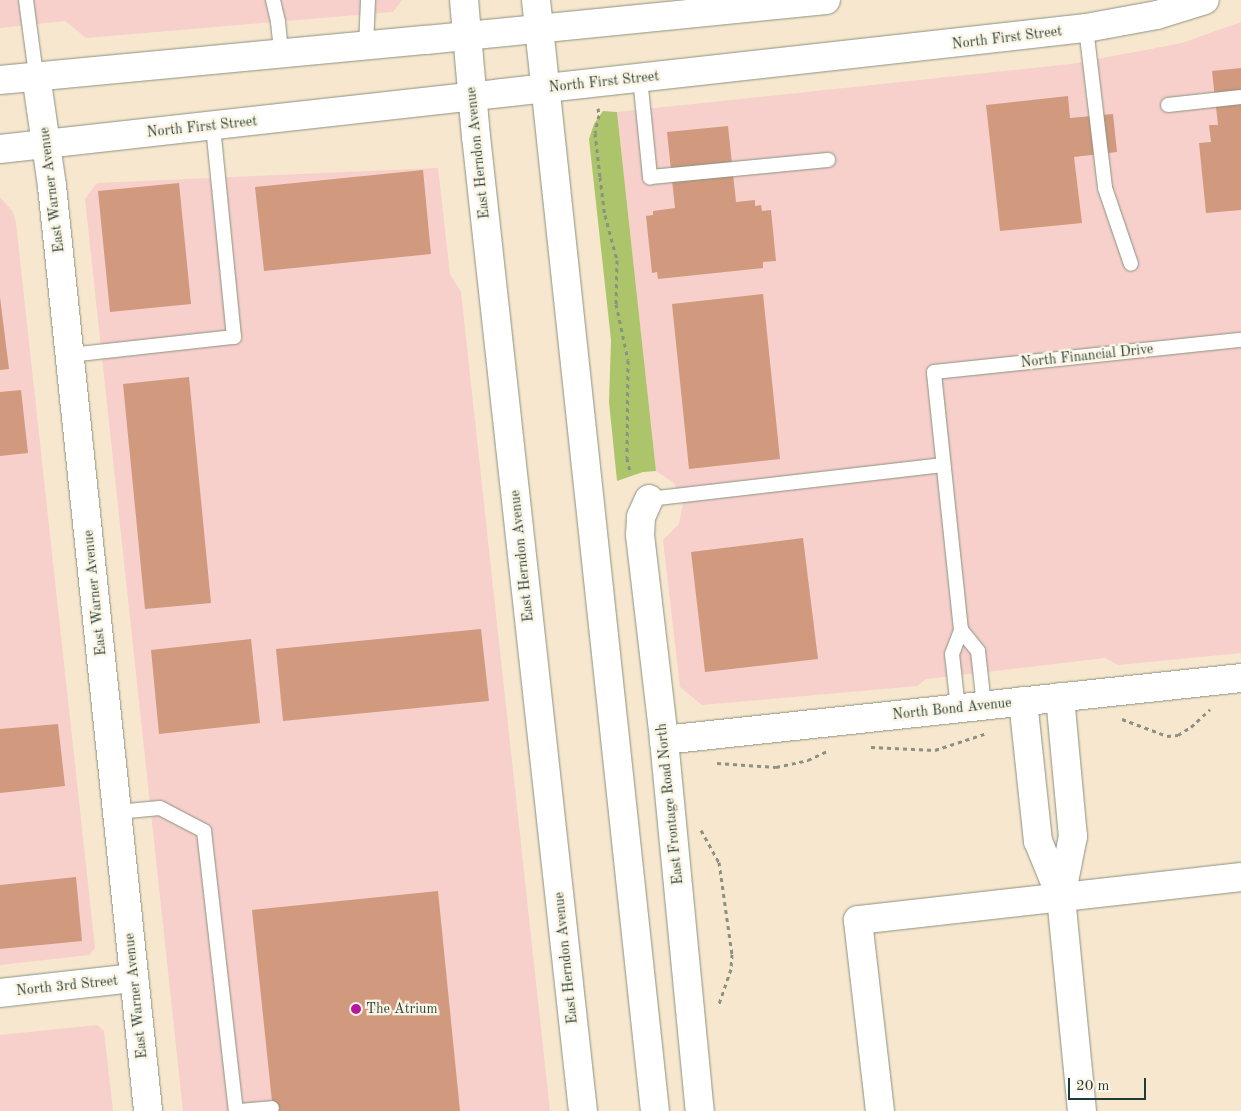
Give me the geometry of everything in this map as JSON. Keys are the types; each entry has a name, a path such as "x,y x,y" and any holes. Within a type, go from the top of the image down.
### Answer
{"main road":[{"name":"East Herndon Avenue","path":"464,0 472,95 583,1111"},
{"path":"536,0 655,1111"},
{"path":"0,80 36,75 366,46 826,0"},
{"name":"North First Street","path":"0,149 213,127 472,95 1086,28 1161,7 1205,0"},
{"name":"East Warner Avenue","path":"36,75 47,144 70,354 148,1111"},
{"name":"East Frontage Road North","path":"648,499 641,517 640,535 664,740 700,1111"},
{"name":"North Bond Avenue","path":"664,740 971,707 1024,715 1060,697 1241,678"},
{"path":"1060,697 1073,836 1061,897"},
{"path":"1024,715 1038,841 1061,897 1082,1111"},
{"path":"880,1111 858,920 1241,877"},
{"name":"North 3rd Street","path":"0,993 134,978"}],"lane":[{"path":"26,0 36,75"},
{"path":"272,0 278,22 281,53"},
{"path":"366,46 368,0"},
{"path":"1086,28 1105,188 1131,264"},
{"path":"640,78 650,177 828,160"},
{"path":"1168,105 1241,97"},
{"path":"70,354 234,337 213,127"},
{"name":"North Financial Drive","path":"943,466 934,372 1241,340"},
{"path":"648,499 943,466 961,630 952,654 971,707"},
{"path":"961,630 978,651 971,707"},
{"path":"117,812 160,808 204,831 236,1111"},
{"path":"240,1111 272,1108"}],"path":[{"path":"599,115 594,133 605,215 618,260 616,304 628,360 627,458 630,472"},
{"path":"1114,719 1123,718 1167,736 1178,735 1191,727 1214,706"},
{"path":"866,747 935,750 970,740 1024,715"},
{"path":"709,763 776,767 800,762 831,751"},
{"path":"699,824 719,862 732,954 732,969 717,1011"}],"shaded area":[{"path":"0,0 402,0 393,12 86,38 65,21 0,28"},
{"path":"1241,22 1241,653 1118,665 1105,658 926,679 917,686 702,705 680,687 663,540 679,524 683,503 674,483 656,471 617,112 1071,64 1182,43"},
{"path":"438,168 450,274 461,292 550,1111 183,1111 85,199 97,183"},
{"path":"0,197 13,212 16,223 95,948 89,955 0,965"},
{"path":"97,1025 104,1031 113,1111 0,1111 0,1035"}],"green space":[{"path":"603,111 617,112 656,471 643,472 617,481 609,402 611,340 589,139 594,124"}],"building":[{"path":"1241,68 1241,210 1206,213 1199,143 1211,142 1209,125 1218,125 1212,71"},
{"path":"1068,96 1070,118 1113,114 1117,152 1074,157 1082,223 1000,231 986,105"},
{"path":"728,126 736,202 755,200 755,206 761,205 762,211 771,210 776,261 763,262 763,268 658,279 657,272 652,273 646,216 653,215 653,211 675,208 667,132"},
{"path":"423,170 431,254 264,271 255,187"},
{"path":"179,183 191,304 110,312 98,191"},
{"path":"763,294 780,459 689,469 672,304"},
{"path":"0,297 9,369 0,370"},
{"path":"189,377 211,603 145,609 123,384"},
{"path":"21,390 28,453 0,456 0,392"},
{"path":"803,538 818,659 705,672 691,552"},
{"path":"481,629 489,701 283,721 276,649"},
{"path":"251,639 260,723 159,734 151,650"},
{"path":"58,724 65,786 0,793 0,729"},
{"path":"76,877 82,941 0,949 0,885"},
{"name":"The Atrium","path":"438,891 460,1111 273,1111 252,910"}],"place":[{"name":"The Atrium","path":"356,1009"}]}
